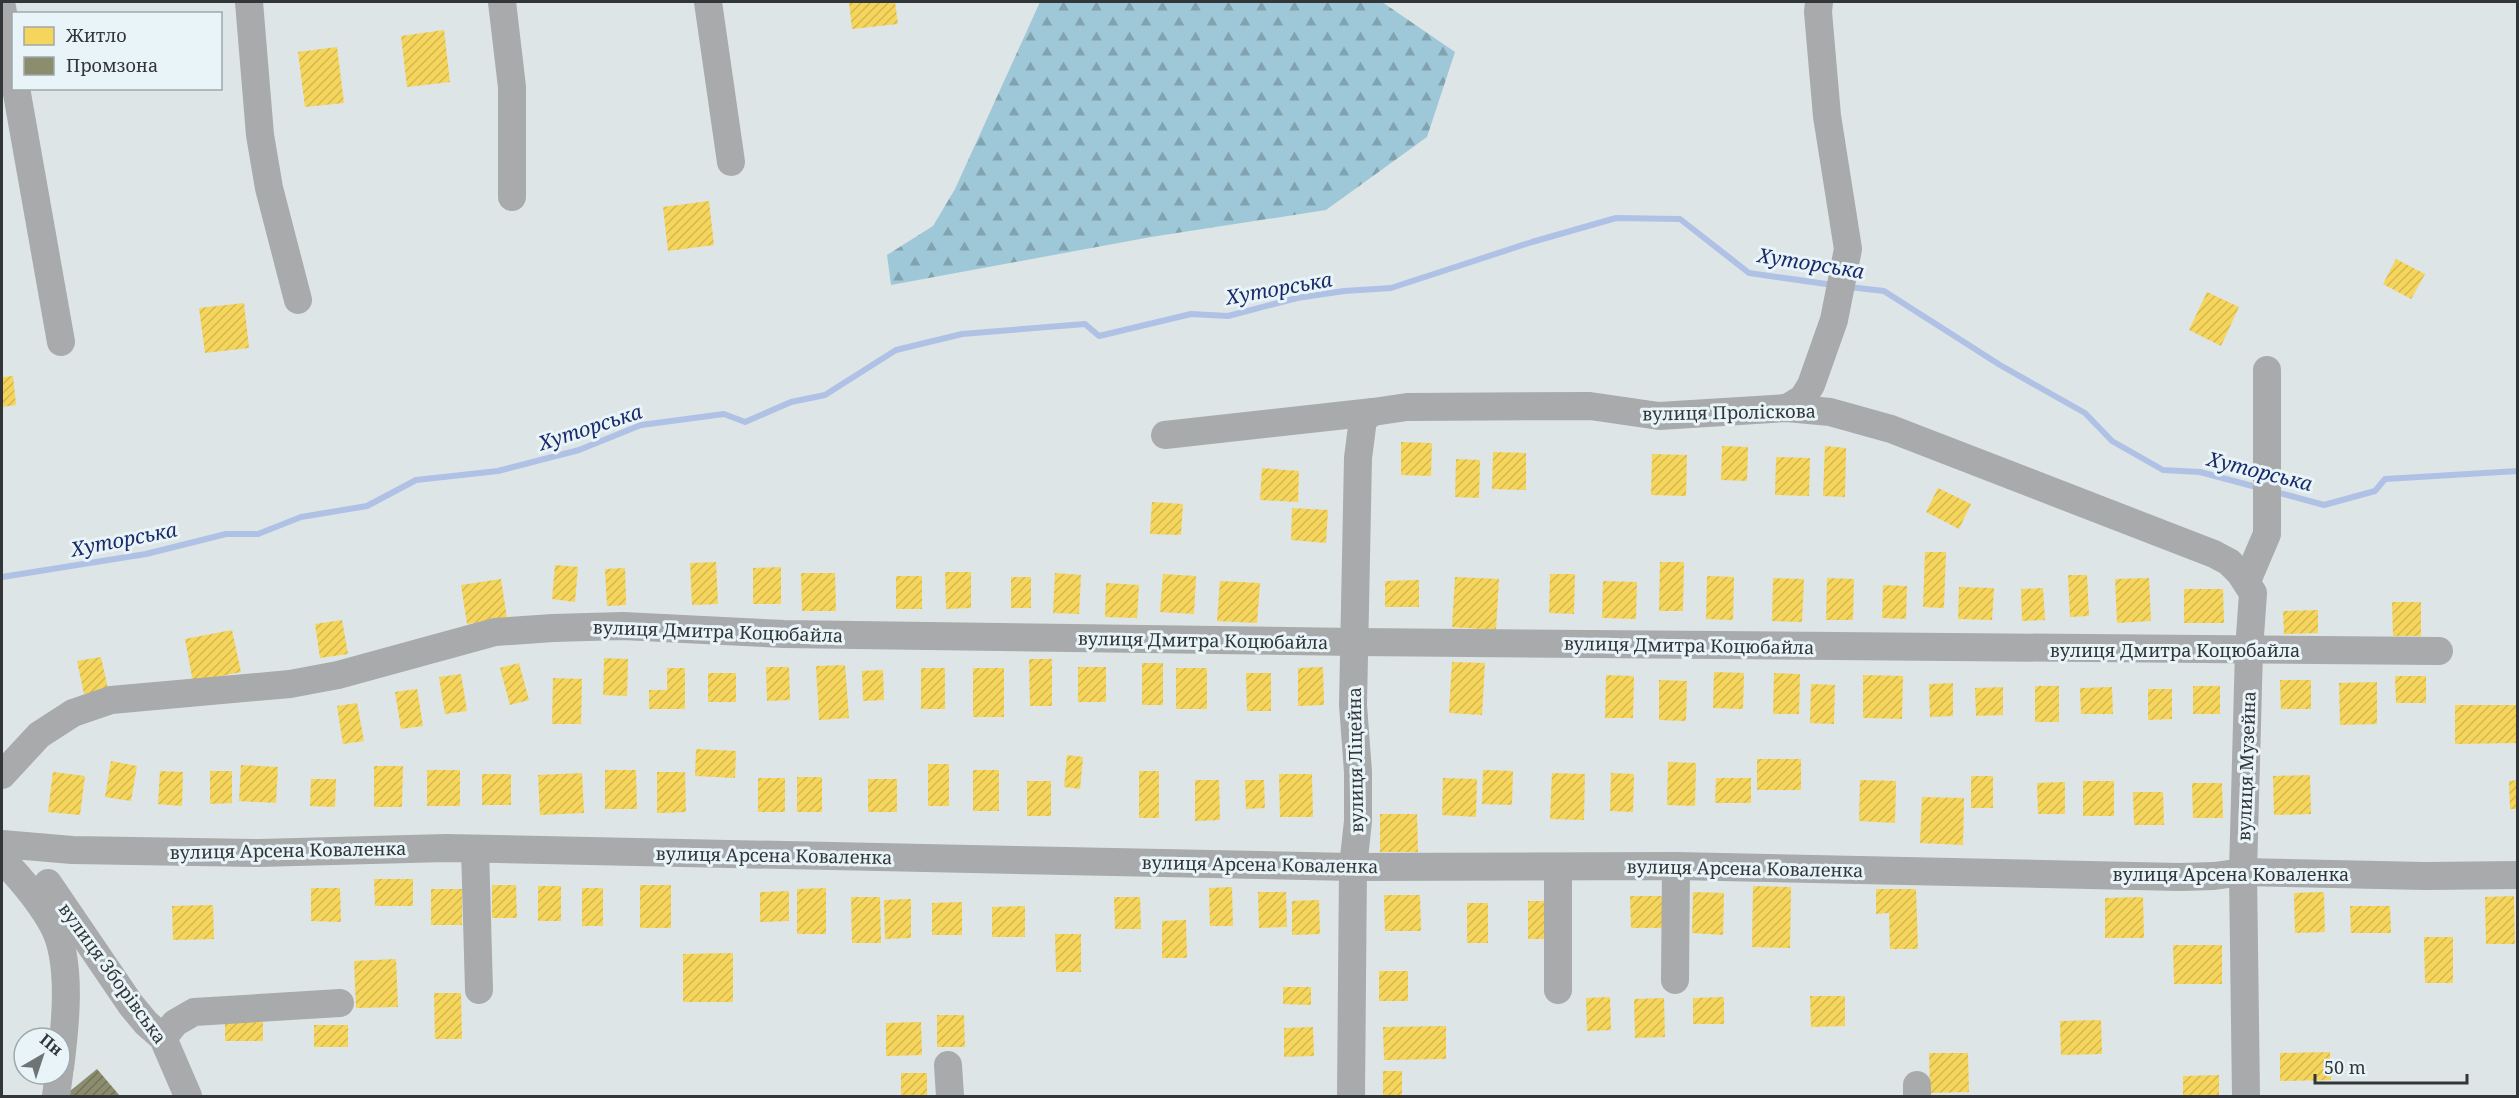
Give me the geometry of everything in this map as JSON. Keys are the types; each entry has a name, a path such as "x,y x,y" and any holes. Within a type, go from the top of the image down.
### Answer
{"street":[{"path":"249,2 260,135 269,188 298,300"},
{"path":"502,2 512,87 512,197"},
{"path":"708,2 731,162"},
{"path":"1787,408 1803,398 1811,385 1834,320 1848,249 1827,116 1819,2"},
{"path":"2,8 12,64"},
{"path":"16,90 61,342"},
{"path":"2247,581 2267,534 2267,370"},
{"name":"вулиця Проліскова","path":"1165,435 1418,407 1590,406 1659,416 1787,408 1830,412 1891,429 2214,554 2229,562 2247,581"},
{"name":"вулиця Ліцейна","path":"1351,1096 1353,867 1358,812 1358,772 1353,705 1358,458 1363,419 1373,411"},
{"name":"вулиця Музейна","path":"2246,1096 2243,872 2249,650 2253,593 2247,581"},
{"name":"вулиця Дмитра Коцюбайла","path":"2,775 39,735 73,713 111,700 290,684 338,675 495,632 552,628 623,626 784,634 1356,642 2439,651"},
{"name":"вулиця Арсена Коваленка","path":"2,844 72,850 318,853 415,848 1353,867 1676,866 2180,877 2243,872 2425,876 2517,875"},
{"path":"475,849 479,990"},
{"path":"64,1026 67,985 48,899 48,884 52,870 72,850"},
{"path":"2,859 24,884 54,927"},
{"path":"1675,980 1676,866"},
{"path":"1558,867 1558,990"},
{"name":"вулиця Зборівська","path":"48,884 131,1005 163,1038 188,1096"},
{"path":"163,1038 175,1023 194,1012 340,1003"},
{"path":"948,1065 950,1096"}],"green space":[{"path":"1040,2 1382,2 1455,52 1427,137 1326,210 1151,237 891,285 887,255 933,226 955,189"}],"building: Житло":[{"path":"849,2 895,2 898,24 852,29"},
{"path":"444,30 450,82 407,87 401,36"},
{"path":"337,47 344,103 305,107 298,52"},
{"path":"709,201 714,245 668,251 663,207"},
{"path":"2396,259 2425,274 2411,299 2383,284"},
{"path":"2207,292 2239,307 2221,346 2189,330"},
{"path":"244,303 249,348 205,353 199,308"},
{"path":"13,376 16,405 2,407 2,377"},
{"path":"1401,442 1432,443 1431,476 1401,475"},
{"path":"1722,446 1748,447 1747,481 1721,480"},
{"path":"1825,446 1846,448 1845,497 1823,496"},
{"path":"1493,452 1526,453 1526,490 1492,489"},
{"path":"1652,454 1687,455 1686,496 1651,495"},
{"path":"1776,457 1810,458 1809,496 1775,495"},
{"path":"1456,459 1480,460 1479,498 1455,497"},
{"path":"1262,468 1299,471 1298,502 1260,500"},
{"path":"1938,488 1971,504 1959,529 1926,512"},
{"path":"1152,502 1183,504 1181,535 1150,534"},
{"path":"1292,508 1328,510 1326,543 1291,540"},
{"path":"1925,552 1946,552 1944,608 1923,607"},
{"path":"716,562 718,604 692,605 690,563"},
{"path":"1660,562 1684,562 1683,611 1659,611"},
{"path":"555,565 578,567 575,602 552,599"},
{"path":"781,567 781,604 753,604 753,568"},
{"path":"625,568 626,605 607,606 605,569"},
{"path":"945,572 971,572 971,608 946,609"},
{"path":"801,573 835,573 836,611 802,611"},
{"path":"1055,573 1081,575 1079,614 1053,613"},
{"path":"1163,574 1196,576 1194,614 1160,612"},
{"path":"1550,574 1575,574 1574,614 1549,613"},
{"path":"2068,575 2087,575 2089,616 2070,617"},
{"path":"896,576 922,576 922,609 896,609"},
{"path":"1707,576 1734,577 1733,620 1706,619"},
{"path":"1011,577 1031,577 1031,608 1011,608"},
{"path":"1455,577 1499,579 1496,630 1452,627"},
{"path":"1773,578 1804,579 1802,622 1772,621"},
{"path":"1827,578 1854,579 1853,620 1826,620"},
{"path":"2149,578 2151,621 2117,623 2115,579"},
{"path":"501,579 507,618 467,624 461,585"},
{"path":"1419,580 1419,607 1385,607 1385,581"},
{"path":"1220,581 1260,583 1257,623 1217,621"},
{"path":"1603,581 1637,582 1636,619 1602,618"},
{"path":"1106,583 1139,585 1137,618 1105,617"},
{"path":"1883,585 1907,586 1906,619 1882,618"},
{"path":"1959,587 1994,588 1992,620 1958,619"},
{"path":"2043,588 2045,620 2022,621 2021,589"},
{"path":"2184,589 2223,589 2224,623 2184,623"},
{"path":"2392,602 2421,602 2421,636 2393,636"},
{"path":"2318,610 2318,633 2284,634 2283,611"},
{"path":"342,620 348,654 320,658 315,624"},
{"path":"232,630 241,672 193,682 185,639"},
{"path":"101,657 108,689 84,694 77,661"},
{"path":"604,658 628,659 627,696 603,695"},
{"path":"1029,659 1052,659 1052,706 1030,706"},
{"path":"1452,662 1485,663 1482,715 1449,713"},
{"path":"519,663 529,700 510,705 500,668"},
{"path":"1142,663 1163,663 1163,705 1142,705"},
{"path":"845,665 849,718 819,720 816,666"},
{"path":"766,667 789,667 790,700 767,701"},
{"path":"1078,667 1106,667 1106,702 1078,702"},
{"path":"1323,667 1324,705 1298,706 1298,668"},
{"path":"667,668 685,668 685,709 649,709 649,690 667,690"},
{"path":"921,668 945,668 945,709 921,709"},
{"path":"973,668 1004,668 1004,717 973,717"},
{"path":"1176,668 1207,668 1207,709 1176,709"},
{"path":"883,670 884,700 863,701 862,671"},
{"path":"1714,672 1744,673 1743,709 1713,708"},
{"path":"708,673 736,673 736,702 708,702"},
{"path":"1246,673 1271,673 1271,711 1247,711"},
{"path":"1774,673 1800,674 1799,714 1773,714"},
{"path":"461,674 467,711 445,714 439,677"},
{"path":"1606,675 1634,676 1633,718 1605,718"},
{"path":"1863,675 1903,676 1902,719 1863,718"},
{"path":"2395,676 2426,676 2426,703 2396,703"},
{"path":"553,678 582,679 581,724 552,724"},
{"path":"1659,680 1687,681 1686,721 1659,720"},
{"path":"2280,680 2311,680 2311,709 2281,709"},
{"path":"2377,682 2377,724 2340,725 2339,683"},
{"path":"1953,683 1953,716 1930,717 1929,684"},
{"path":"1811,684 1835,685 1834,724 1810,723"},
{"path":"2035,686 2059,686 2059,722 2035,722"},
{"path":"2193,686 2220,686 2220,714 2193,714"},
{"path":"2003,687 2003,715 1976,716 1975,688"},
{"path":"2112,687 2113,714 2081,714 2080,688"},
{"path":"417,689 423,726 401,729 395,692"},
{"path":"2148,689 2172,689 2172,719 2148,720"},
{"path":"357,703 364,741 343,744 337,706"},
{"path":"2455,705 2518,705 2518,743 2455,744"},
{"path":"696,749 736,751 735,778 695,776"},
{"path":"1067,755 1083,757 1080,789 1064,787"},
{"path":"1757,759 1801,759 1801,790 1757,790"},
{"path":"111,761 137,766 131,801 105,797"},
{"path":"1668,762 1696,763 1695,806 1667,805"},
{"path":"928,764 949,764 949,806 928,806"},
{"path":"241,765 278,767 276,803 239,801"},
{"path":"374,766 403,766 402,807 374,807"},
{"path":"427,770 460,770 460,806 427,806"},
{"path":"605,770 636,770 637,809 605,809"},
{"path":"973,770 999,770 999,811 973,811"},
{"path":"1483,770 1513,771 1512,805 1482,804"},
{"path":"160,771 183,772 182,806 158,804"},
{"path":"210,771 232,771 232,803 210,804"},
{"path":"1139,771 1159,771 1159,818 1139,818"},
{"path":"53,772 85,776 80,815 48,812"},
{"path":"657,772 685,772 686,812 657,813"},
{"path":"582,773 584,813 540,815 538,775"},
{"path":"1552,773 1585,774 1584,820 1550,819"},
{"path":"1611,773 1634,774 1633,812 1610,811"},
{"path":"482,774 511,774 511,805 482,805"},
{"path":"1279,774 1312,774 1313,817 1280,817"},
{"path":"2310,775 2311,814 2274,815 2273,776"},
{"path":"1971,776 1993,776 1993,808 1971,808"},
{"path":"797,777 822,777 822,812 797,812"},
{"path":"758,778 785,778 785,812 758,812"},
{"path":"1443,778 1477,779 1476,817 1442,815"},
{"path":"1716,778 1751,778 1751,803 1715,803"},
{"path":"311,779 336,779 335,807 310,806"},
{"path":"868,779 897,779 897,812 868,812"},
{"path":"1195,780 1219,780 1220,820 1195,821"},
{"path":"1245,780 1264,780 1265,808 1246,809"},
{"path":"1860,780 1896,781 1895,823 1859,821"},
{"path":"2518,780 2518,809 2510,809 2509,781"},
{"path":"1027,781 1051,781 1051,816 1027,816"},
{"path":"2083,781 2114,781 2114,816 2083,816"},
{"path":"2065,782 2065,814 2038,814 2037,783"},
{"path":"2192,783 2222,783 2223,818 2193,818"},
{"path":"2133,792 2163,792 2164,825 2134,825"},
{"path":"1922,797 1964,798 1963,845 1920,843"},
{"path":"1380,814 1417,814 1418,852 1380,852"},
{"path":"374,879 413,879 413,906 375,906"},
{"path":"492,885 516,885 517,918 492,918"},
{"path":"640,885 671,885 671,928 640,928"},
{"path":"538,886 561,886 561,921 538,921"},
{"path":"1753,886 1791,887 1790,948 1752,947"},
{"path":"1232,887 1233,926 1210,926 1209,888"},
{"path":"311,888 340,888 341,922 311,921"},
{"path":"582,888 603,888 603,926 582,926"},
{"path":"826,888 826,934 797,934 797,889"},
{"path":"431,889 462,889 462,925 431,925"},
{"path":"1876,889 1916,889 1918,949 1890,949 1889,913 1876,914"},
{"path":"789,891 789,921 760,922 760,892"},
{"path":"1258,892 1286,892 1287,927 1259,928"},
{"path":"1693,892 1724,893 1723,935 1692,933"},
{"path":"2324,892 2325,932 2295,933 2294,893"},
{"path":"1384,895 1420,895 1421,931 1385,931"},
{"path":"1630,896 1665,896 1666,928 1631,928"},
{"path":"2514,896 2515,944 2486,944 2485,897"},
{"path":"851,897 880,897 881,943 852,943"},
{"path":"1114,897 1140,897 1141,929 1115,929"},
{"path":"2143,897 2144,938 2105,938 2105,898"},
{"path":"911,899 911,938 885,939 884,900"},
{"path":"1319,900 1320,934 1292,935 1292,901"},
{"path":"1528,901 1551,901 1551,939 1528,939"},
{"path":"962,902 962,935 932,935 932,903"},
{"path":"1467,903 1488,903 1488,943 1467,943"},
{"path":"213,905 214,939 173,940 172,906"},
{"path":"1025,906 1025,937 992,937 992,907"},
{"path":"2350,906 2390,906 2391,933 2351,933"},
{"path":"1186,920 1187,958 1162,958 1162,921"},
{"path":"1055,934 1081,934 1081,972 1056,972"},
{"path":"2424,937 2453,937 2453,983 2425,983"},
{"path":"2173,945 2222,945 2222,984 2174,984"},
{"path":"733,953 733,1002 683,1002 683,954"},
{"path":"396,959 398,1007 356,1008 354,961"},
{"path":"1379,971 1408,971 1408,1001 1379,1001"},
{"path":"1283,987 1311,987 1311,1005 1283,1004"},
{"path":"434,993 461,993 462,1039 435,1039"},
{"path":"1810,996 1845,996 1845,1026 1811,1027"},
{"path":"1610,997 1611,1030 1587,1031 1586,998"},
{"path":"1724,997 1724,1024 1693,1024 1693,998"},
{"path":"1664,998 1665,1037 1635,1038 1634,999"},
{"path":"937,1015 964,1015 965,1047 937,1047"},
{"path":"225,1017 263,1017 263,1041 225,1041"},
{"path":"2101,1020 2102,1054 2061,1055 2060,1021"},
{"path":"921,1022 922,1055 886,1056 886,1023"},
{"path":"314,1025 348,1025 348,1047 314,1047"},
{"path":"1446,1026 1446,1059 1384,1060 1383,1027"},
{"path":"1313,1027 1314,1056 1284,1057 1284,1028"},
{"path":"2330,1052 2331,1080 2280,1081 2280,1053"},
{"path":"1929,1053 1968,1053 1969,1092 1930,1093"},
{"path":"1383,1071 1402,1071 1402,1096 1383,1096"},
{"path":"901,1073 927,1073 927,1096 901,1096"},
{"path":"2219,1075 2219,1096 2183,1096 2183,1076"}],"building: Промзона":[{"path":"97,1069 120,1096 64,1096"}],"waterway":[{"name":"Хуторська","path":"2,577 146,554 226,534 258,534 301,517 367,506 416,480 498,471 579,450 641,425 724,414 745,422 791,402 825,395 896,350 962,334 1085,324 1099,336 1191,314 1228,316 1297,298 1344,291 1391,288 1532,242 1616,218 1680,219 1749,273 1833,285"},
{"name":"Хуторська","path":"1849,287 1884,291 2000,365 2085,413 2112,441 2163,470 2200,472 2260,488"},
{"name":"Хуторська","path":"2276,492 2324,505 2375,491 2385,479 2518,471"}]}
